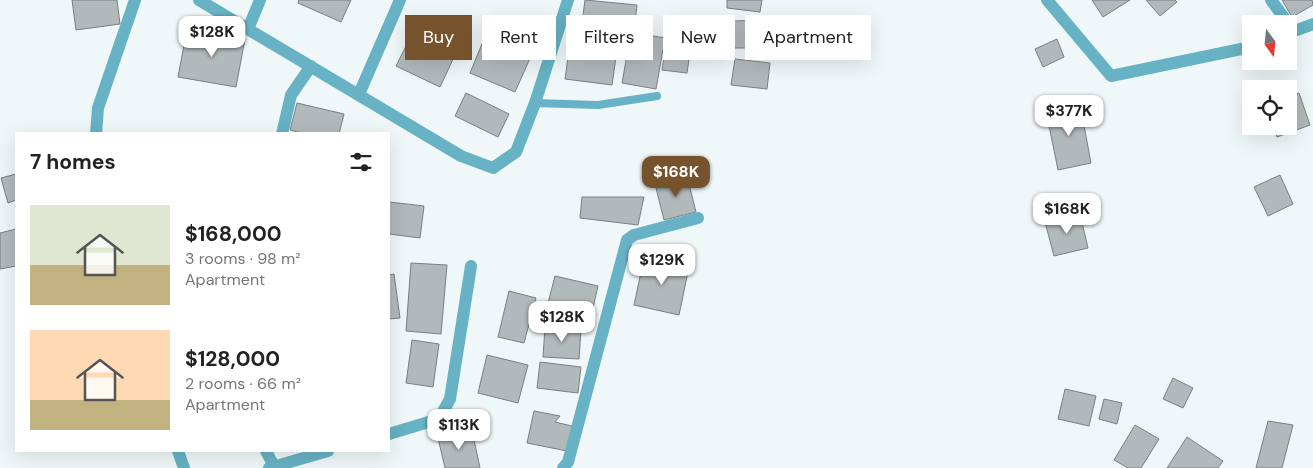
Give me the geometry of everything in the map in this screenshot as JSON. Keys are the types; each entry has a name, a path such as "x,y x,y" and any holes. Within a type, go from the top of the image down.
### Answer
{"street":[{"path":"96,132 98,108 135,0"},
{"path":"199,0 461,156 493,168 516,152 535,103 568,0"},
{"path":"248,29 260,0"},
{"path":"359,94 400,0"},
{"path":"1048,0 1110,76 1242,49"},
{"path":"1271,0 1280,15"},
{"path":"1298,29 1313,24"},
{"path":"282,132 291,95 311,66"},
{"path":"563,468 568,462 627,240 634,235 698,218"},
{"path":"390,434 432,422 440,417 450,399 471,266"},
{"path":"178,452 184,468"},
{"path":"266,452 273,468 325,452"}],"lane":[{"path":"535,103 598,105 657,96"}],"building":[{"path":"72,0 117,0 120,24 76,30"},
{"path":"299,0 351,0 341,22 298,3"},
{"path":"585,0 637,5 636,15 583,15"},
{"path":"727,0 762,0 760,12 727,8"},
{"path":"1092,0 1130,0 1103,17"},
{"path":"1146,0 1175,0 1177,2 1160,16"},
{"path":"1282,0 1312,0 1313,5 1296,15 1291,15"},
{"path":"735,21 745,21 745,48 735,48"},
{"path":"187,29 245,39 236,87 178,77"},
{"path":"653,36 663,38 663,49 656,89 622,83 626,60 653,60"},
{"path":"1057,39 1064,57 1043,67 1035,49"},
{"path":"482,44 482,60 529,60 515,92 470,73"},
{"path":"405,48 405,60 453,60 440,87 396,66"},
{"path":"735,59 770,63 767,89 731,85"},
{"path":"568,60 616,60 612,85 565,79"},
{"path":"663,60 689,60 687,73 662,70"},
{"path":"466,93 509,114 498,137 455,116"},
{"path":"1299,93 1310,125 1297,130 1297,94"},
{"path":"297,103 344,114 340,132 298,132 290,130"},
{"path":"1080,104 1091,163 1058,170 1046,111"},
{"path":"15,174 15,200 8,203 1,178"},
{"path":"1280,175 1293,204 1268,216 1254,187"},
{"path":"687,176 696,212 664,220 655,184"},
{"path":"582,197 644,197 638,225 580,218"},
{"path":"390,202 424,206 420,238 390,234"},
{"path":"1080,214 1088,248 1054,256 1045,222"},
{"path":"15,229 15,266 0,269 0,233"},
{"path":"644,258 689,267 679,315 634,305"},
{"path":"411,263 447,265 441,334 406,331"},
{"path":"394,274 400,318 390,319 390,275"},
{"path":"555,276 598,286 591,317 547,307"},
{"path":"509,291 536,298 524,343 498,337"},
{"path":"545,327 581,330 579,359 543,357"},
{"path":"412,340 439,344 433,387 406,383"},
{"path":"487,355 528,365 518,403 478,393"},
{"path":"540,362 581,367 578,393 537,388"},
{"path":"1173,378 1193,388 1183,408 1163,399"},
{"path":"1065,389 1096,396 1089,426 1058,419"},
{"path":"1104,399 1122,403 1117,424 1099,419"},
{"path":"534,411 560,416 555,422 572,426 567,451 527,443"},
{"path":"1268,421 1293,425 1282,468 1256,468"},
{"path":"1135,425 1159,439 1141,468 1128,468 1114,460"},
{"path":"472,430 480,468 445,468 438,438"},
{"path":"1187,437 1223,461 1218,468 1167,468"}]}
